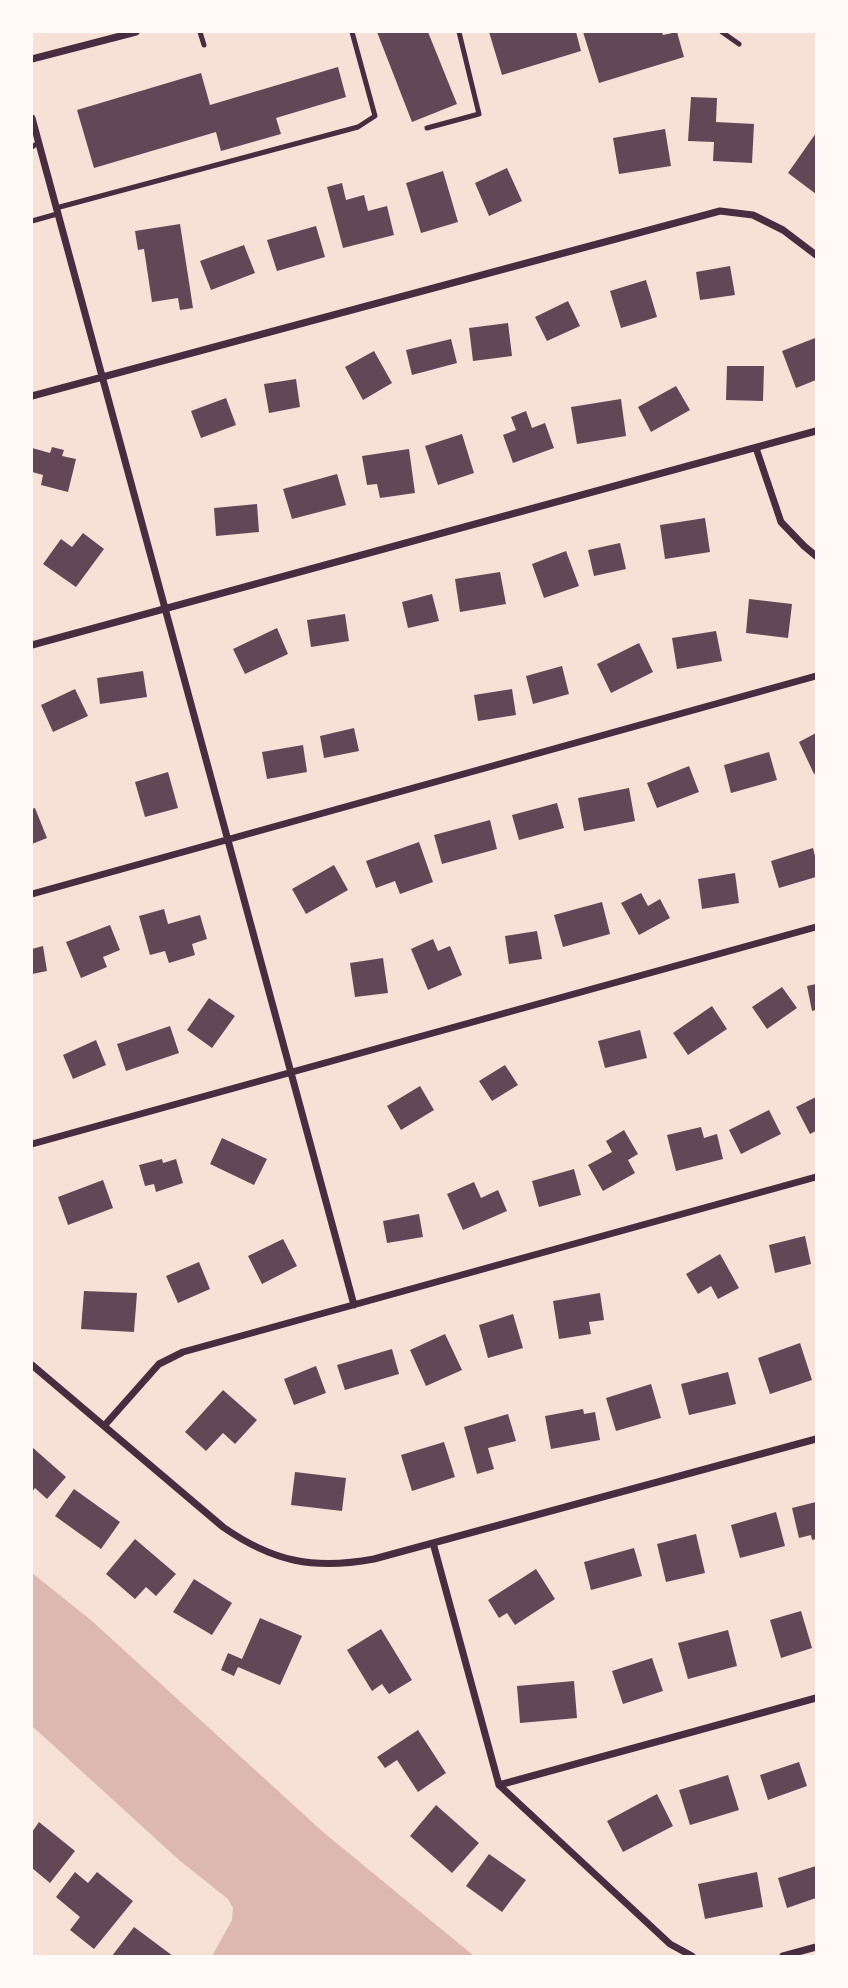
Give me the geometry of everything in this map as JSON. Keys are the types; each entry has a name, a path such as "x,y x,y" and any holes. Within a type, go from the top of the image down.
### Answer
{"street":[{"path":"32,59 136,32"},
{"path":"32,118 35,145 57,211 354,1306"},
{"path":"32,396 720,211 753,215 783,230 817,255"},
{"path":"32,645 817,431"},
{"path":"756,448 781,522 817,556"},
{"path":"32,894 817,676"},
{"path":"32,1144 817,927"},
{"path":"104,1426 159,1364 183,1352 817,1177"},
{"path":"32,1365 223,1527 268,1553 307,1563 346,1564 433,1543 817,1439"},
{"path":"433,1543 499,1785 670,1944 692,1956"},
{"path":"499,1785 817,1698"},
{"path":"783,1956 817,1947"}],"lane":[{"path":"200,32 204,45"},
{"path":"32,221 57,211 358,127 374,116 352,32"},
{"path":"427,128 479,114 459,32"},
{"path":"722,32 739,44"}],"shaded area":[{"path":"32,1573 92,1621 323,1832 474,1956 212,1956 232,1920 233,1908 228,1899 179,1860 32,1726"}],"building":[{"path":"377,32 428,32 457,104 412,122"},
{"path":"489,32 576,32 581,51 502,75"},
{"path":"583,32 662,32 663,35 677,32 684,57 599,83"},
{"path":"338,67 346,97 276,118 281,134 221,151 216,132 94,168 77,110 201,73 210,105"},
{"path":"691,97 717,98 716,122 754,124 752,163 713,161 714,142 688,141"},
{"path":"665,129 671,166 619,174 613,138"},
{"path":"816,133 816,194 788,173"},
{"path":"507,168 522,201 489,216 475,183"},
{"path":"443,171 458,222 421,233 406,183"},
{"path":"342,183 346,200 364,195 368,211 387,206 394,235 343,248 327,187"},
{"path":"180,224 193,308 180,310 178,298 152,302 144,249 138,250 135,231"},
{"path":"316,226 325,257 277,271 267,240"},
{"path":"244,245 255,273 211,290 200,261"},
{"path":"730,266 735,295 700,300 696,272"},
{"path":"646,280 657,317 621,328 610,291"},
{"path":"568,301 580,326 547,341 535,317"},
{"path":"508,323 512,356 473,361 469,328"},
{"path":"815,338 816,380 796,388 782,351"},
{"path":"451,339 457,363 412,375 406,350"},
{"path":"374,351 392,383 363,400 345,367"},
{"path":"727,366 764,366 763,401 726,400"},
{"path":"296,379 300,407 269,413 264,384"},
{"path":"676,386 690,410 651,432 638,407"},
{"path":"226,398 236,425 201,438 191,411"},
{"path":"621,399 626,436 577,444 571,407"},
{"path":"526,411 532,428 545,423 554,448 513,463 503,435 516,430 511,417"},
{"path":"462,434 474,473 438,485 425,446"},
{"path":"52,447 64,450 62,456 76,459 68,492 41,485 43,475 32,472 32,448 50,453"},
{"path":"409,449 415,493 380,498 377,484 367,485 362,456"},
{"path":"337,474 346,505 292,519 283,489"},
{"path":"257,504 259,532 216,536 214,508"},
{"path":"705,518 710,552 665,559 660,525"},
{"path":"83,533 104,549 76,587 43,564 61,539 72,547"},
{"path":"620,543 626,569 594,576 588,550"},
{"path":"566,551 579,586 544,598 532,564"},
{"path":"500,572 506,604 460,612 455,579"},
{"path":"432,594 439,621 408,628 402,602"},
{"path":"749,599 792,604 788,638 746,633"},
{"path":"345,614 349,641 311,647 307,620"},
{"path":"277,628 288,654 245,674 233,649"},
{"path":"716,631 722,661 677,669 672,638"},
{"path":"639,643 653,672 611,693 597,664"},
{"path":"562,666 569,694 533,704 526,676"},
{"path":"143,671 147,697 100,704 97,678"},
{"path":"75,689 88,716 53,732 41,705"},
{"path":"512,689 516,715 478,721 474,695"},
{"path":"354,728 359,751 324,758 320,736"},
{"path":"816,733 816,773 814,774 799,742"},
{"path":"303,745 307,772 267,779 262,752"},
{"path":"769,752 777,780 731,793 724,765"},
{"path":"689,766 699,792 657,808 647,783"},
{"path":"168,772 178,808 145,817 135,782"},
{"path":"629,788 635,821 584,831 578,798"},
{"path":"557,803 564,828 519,840 512,815"},
{"path":"35,808 47,838 32,844 32,809"},
{"path":"490,820 497,849 442,864 434,835"},
{"path":"419,842 433,882 400,894 395,881 376,888 366,861"},
{"path":"813,848 816,877 779,888 771,861"},
{"path":"334,865 348,890 306,914 292,889"},
{"path":"735,873 739,903 702,909 698,879"},
{"path":"641,893 648,906 660,899 670,918 639,935 621,903"},
{"path":"602,902 610,934 563,947 554,915"},
{"path":"164,909 168,924 200,915 207,939 192,944 195,955 169,963 165,951 150,955 139,916"},
{"path":"110,925 120,950 103,957 107,967 81,978 66,942"},
{"path":"537,931 542,959 509,964 505,936"},
{"path":"433,939 438,951 450,946 462,975 428,990 411,949"},
{"path":"43,946 47,971 32,974 32,949"},
{"path":"383,958 388,993 355,997 350,963"},
{"path":"816,984 816,1010 812,1011 807,986"},
{"path":"782,987 797,1008 767,1029 752,1007"},
{"path":"209,998 235,1016 212,1048 187,1030"},
{"path":"712,1006 727,1029 688,1055 673,1033"},
{"path":"170,1026 179,1053 126,1071 117,1044"},
{"path":"640,1030 647,1058 605,1068 598,1041"},
{"path":"96,1040 106,1065 73,1079 63,1055"},
{"path":"505,1065 518,1085 492,1101 479,1081"},
{"path":"420,1086 434,1110 401,1130 387,1106"},
{"path":"816,1097 816,1131 810,1134 796,1107"},
{"path":"769,1110 781,1134 741,1154 729,1130"},
{"path":"701,1127 704,1138 717,1134 723,1159 676,1171 667,1135"},
{"path":"624,1130 638,1154 628,1160 635,1173 603,1191 588,1165 612,1152 606,1141"},
{"path":"222,1138 267,1159 254,1185 210,1164"},
{"path":"162,1159 163,1163 176,1159 183,1183 156,1192 154,1184 145,1186 139,1165"},
{"path":"574,1169 581,1195 539,1207 532,1181"},
{"path":"103,1180 113,1208 68,1225 58,1197"},
{"path":"474,1182 481,1198 498,1190 507,1211 463,1230 447,1194"},
{"path":"419,1214 423,1237 387,1243 383,1221"},
{"path":"805,1236 811,1264 775,1273 769,1245"},
{"path":"283,1239 297,1266 262,1284 248,1256"},
{"path":"720,1254 739,1288 718,1299 711,1286 698,1294 686,1274"},
{"path":"199,1262 210,1289 178,1303 166,1276"},
{"path":"84,1291 137,1293 134,1332 81,1329"},
{"path":"600,1293 604,1320 589,1322 591,1334 559,1339 553,1301"},
{"path":"513,1314 523,1348 488,1358 479,1325"},
{"path":"445,1334 462,1370 426,1386 410,1350"},
{"path":"800,1343 812,1380 770,1394 758,1358"},
{"path":"392,1349 399,1374 345,1390 337,1365"},
{"path":"316,1366 326,1393 294,1405 284,1379"},
{"path":"728,1372 736,1404 689,1415 681,1384"},
{"path":"651,1384 661,1418 616,1431 606,1398"},
{"path":"223,1390 257,1420 235,1444 223,1433 206,1451 185,1432"},
{"path":"583,1409 584,1414 595,1412 600,1440 551,1449 545,1416"},
{"path":"508,1414 516,1441 488,1448 494,1469 477,1474 464,1427"},
{"path":"444,1442 455,1477 412,1491 401,1455"},
{"path":"32,1447 66,1477 47,1499 35,1488 32,1492"},
{"path":"295,1472 346,1478 342,1511 291,1505"},
{"path":"74,1489 120,1522 101,1549 55,1516"},
{"path":"816,1502 816,1539 812,1540 811,1535 799,1538 792,1508"},
{"path":"776,1512 785,1546 740,1558 731,1525"},
{"path":"696,1534 705,1573 666,1582 657,1544"},
{"path":"135,1539 176,1574 156,1596 146,1587 135,1599 106,1574"},
{"path":"634,1548 642,1576 591,1590 584,1562"},
{"path":"536,1569 555,1599 515,1625 507,1613 499,1618 488,1600"},
{"path":"194,1579 232,1603 212,1635 173,1612"},
{"path":"801,1611 812,1648 781,1658 770,1620"},
{"path":"260,1618 302,1636 280,1685 238,1667 234,1676 221,1670 228,1653 242,1659"},
{"path":"381,1629 412,1680 389,1694 382,1684 372,1691 347,1650"},
{"path":"728,1630 737,1666 688,1679 678,1643"},
{"path":"652,1658 663,1691 623,1704 612,1671"},
{"path":"574,1681 577,1718 520,1723 517,1686"},
{"path":"418,1730 446,1773 418,1792 397,1760 385,1768 377,1757"},
{"path":"799,1762 807,1786 768,1800 760,1775"},
{"path":"728,1775 739,1810 690,1825 679,1790"},
{"path":"657,1794 673,1826 623,1852 607,1821"},
{"path":"436,1805 479,1843 452,1873 410,1836"},
{"path":"39,1822 75,1851 50,1883 32,1868 32,1832"},
{"path":"489,1854 526,1880 502,1912 466,1886"},
{"path":"816,1866 816,1898 787,1908 778,1878"},
{"path":"75,1872 88,1883 97,1872 133,1901 94,1949 70,1930 80,1917 56,1897"},
{"path":"757,1872 763,1907 705,1919 698,1884"},
{"path":"134,1927 173,1956 112,1956"}]}
